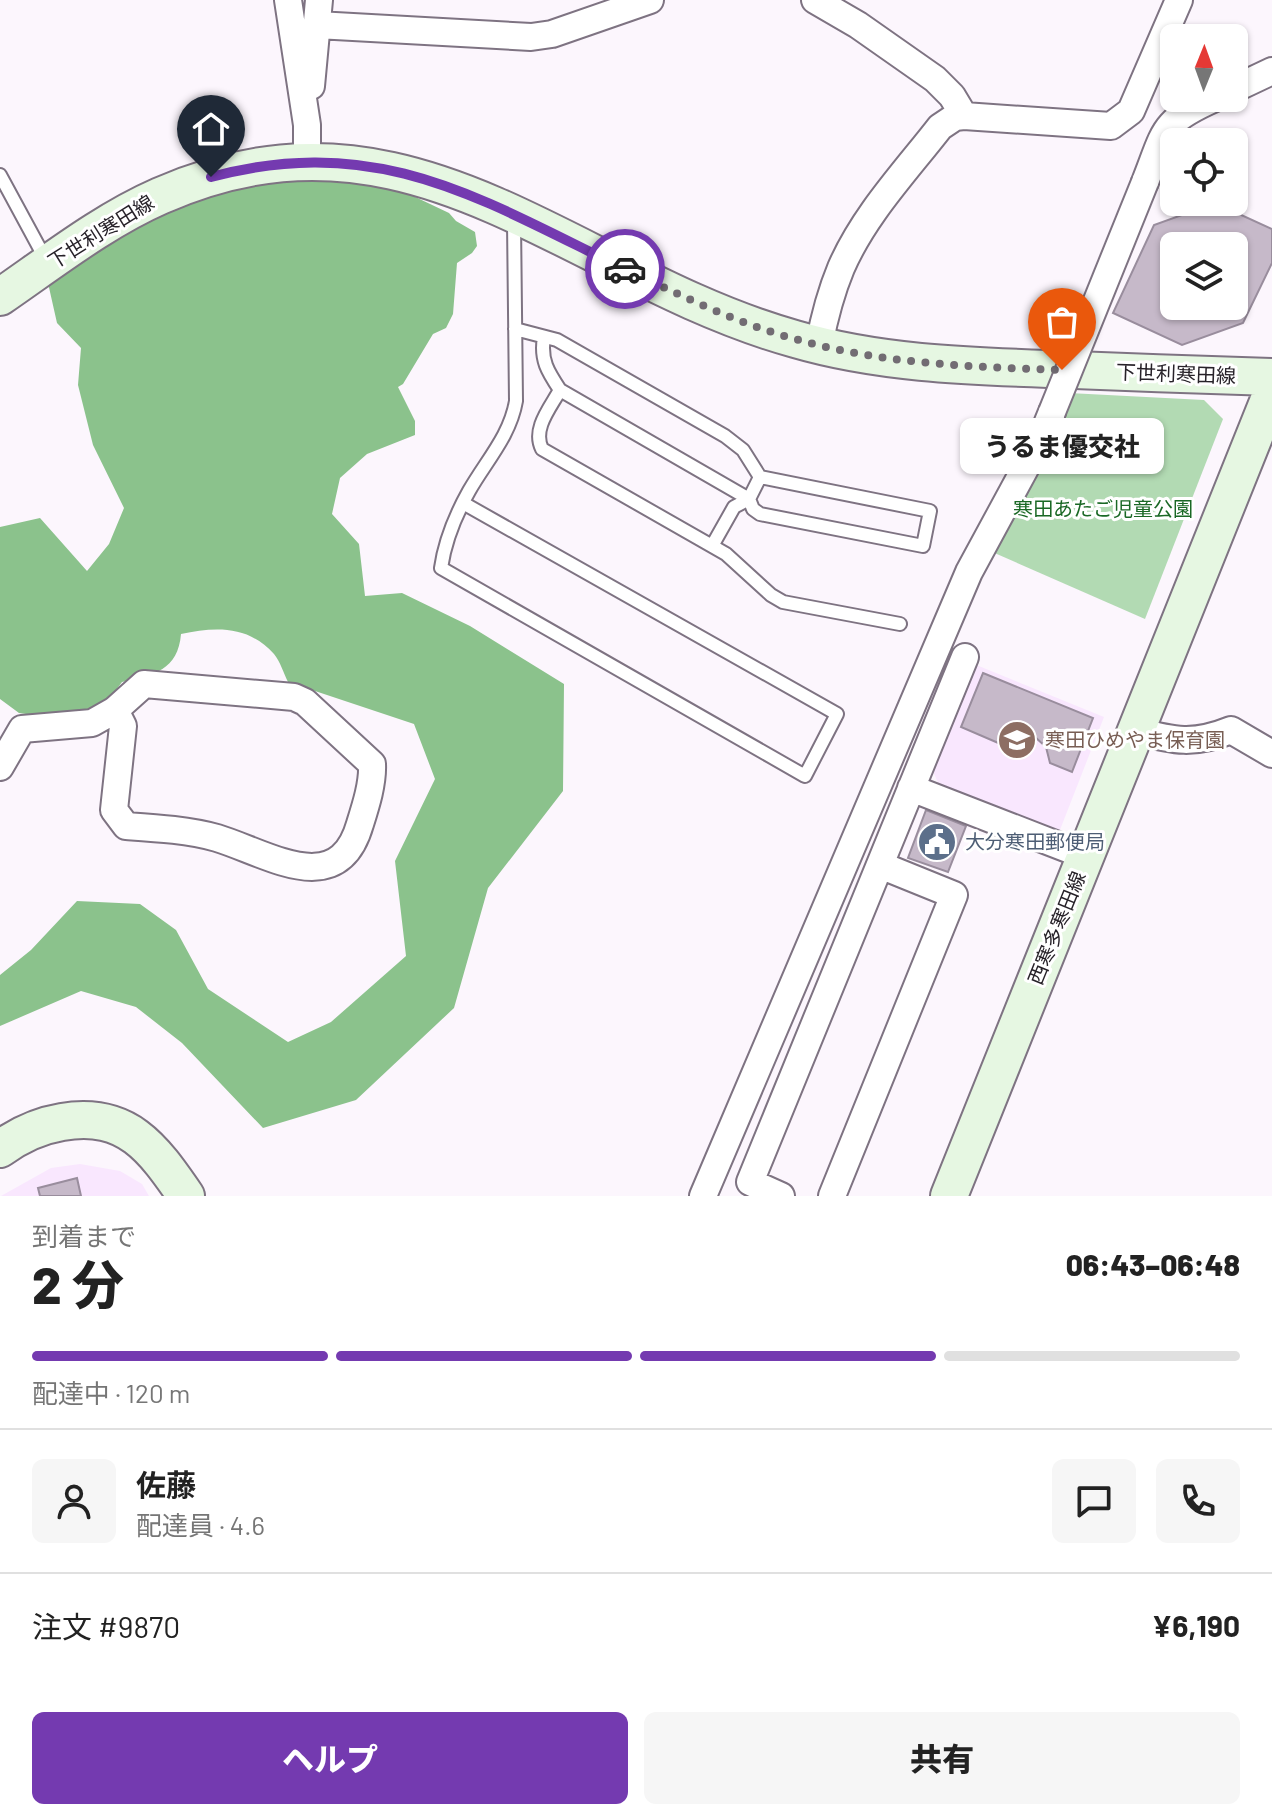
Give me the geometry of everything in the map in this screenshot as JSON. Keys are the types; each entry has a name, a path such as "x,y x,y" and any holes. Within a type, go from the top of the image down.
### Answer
{"main road":[{"name":"下世利寒田線","path":"0,297 126,214 175,190 234,171 271,164 357,163 395,169 447,185 696,302 819,345 947,365 1272,377"},
{"name":"西寒多寒田線","path":"949,1196 1272,392"},
{"path":"0,1149 43,1125 77,1120 109,1123 125,1129 148,1145 186,1196"}],"street":[{"path":"288,0 307,125"},
{"path":"307,162 307,125 318,12 531,37 552,34 650,0"},
{"path":"815,0 843,6 935,79 952,96 964,116"},
{"path":"819,345 841,268 869,218 940,127 955,117 964,116 1111,126 1131,111 1179,0"},
{"path":"1248,82 1272,71"},
{"path":"703,1196 969,572 1041,439 1164,133 1172,121 1189,112"},
{"path":"781,1196 750,1182 965,657"},
{"path":"0,767 22,729 92,723 115,710 144,684 294,697 305,702 372,764 356,839 336,862 327,866 302,867 204,835 126,826 114,810 123,726 115,710"},
{"path":"1137,731 1177,742 1209,739 1231,730 1272,754"},
{"path":"911,788 1086,856"},
{"path":"832,1196 954,895 880,865"}],"lane":[{"path":"0,175 49,264"},
{"path":"463,503 837,714 805,776 441,568 446,540 463,503 512,423 516,401 514,215"},
{"path":"515,329 557,340 725,436 743,450 760,477 930,511 923,546 760,514 753,509 749,499 560,390 545,368 542,355 544,337"},
{"path":"560,390 538,430 542,449 726,554 783,602 900,624"},
{"path":"712,546 734,507 749,499 760,477"}],"shaded area":[{"name":"寒田ひめやま保育園","path":"969,662 1104,717 1058,835 940,787 929,763"},
{"path":"80,1164 120,1171 142,1184 149,1196 1,1196 51,1168"}],"green space":[{"path":"298,169 390,185 449,213 475,232 477,246 457,263 453,314 446,328 433,334 403,384 398,387 415,421 415,435 367,454 340,478 332,514 359,544 365,596 402,593 470,626 564,684 563,791 488,888 454,1008 356,1100 263,1128 182,1043 136,1007 81,991 0,1026 0,975 31,950 77,901 140,904 176,930 208,989 288,1042 331,1022 406,956 395,861 435,779 414,724 288,682 276,657 264,645 230,630 181,634 175,656 162,669 122,682 107,702 84,714 55,718 19,713 0,699 0,527 40,518 87,571 109,544 124,508 93,445 78,385 81,348 57,323 48,283 100,230"},
{"name":"寒田あたご児童公園","path":"1069,393 1204,400 1223,419 1145,619 990,551"}],"building":[{"path":"1179,216 1244,216 1272,229 1272,263 1248,313 1248,232 1160,232 1160,320 1244,320 1243,323 1182,345 1113,313 1154,225"},
{"path":"983,673 1093,718 1072,772 1050,763 1046,747 1035,737 1017,735 1003,745 961,727"},
{"name":"大分寒田郵便局","path":"926,810 966,826 948,872 908,858"},
{"path":"77,1178 81,1196 40,1196 38,1188"}],"way so far":[{"path":"625,269 749,324 795,339 850,351 947,365 1062,370"}],"place":[{"name":"うるま優交社","path":"1062,370"},
{"name":"寒田ひめやま保育園","path":"1017,740"},
{"name":"大分寒田郵便局","path":"937,842"}],"route":[{"path":"211,177 271,164 307,162 357,163 395,169 456,188 625,269"}]}
